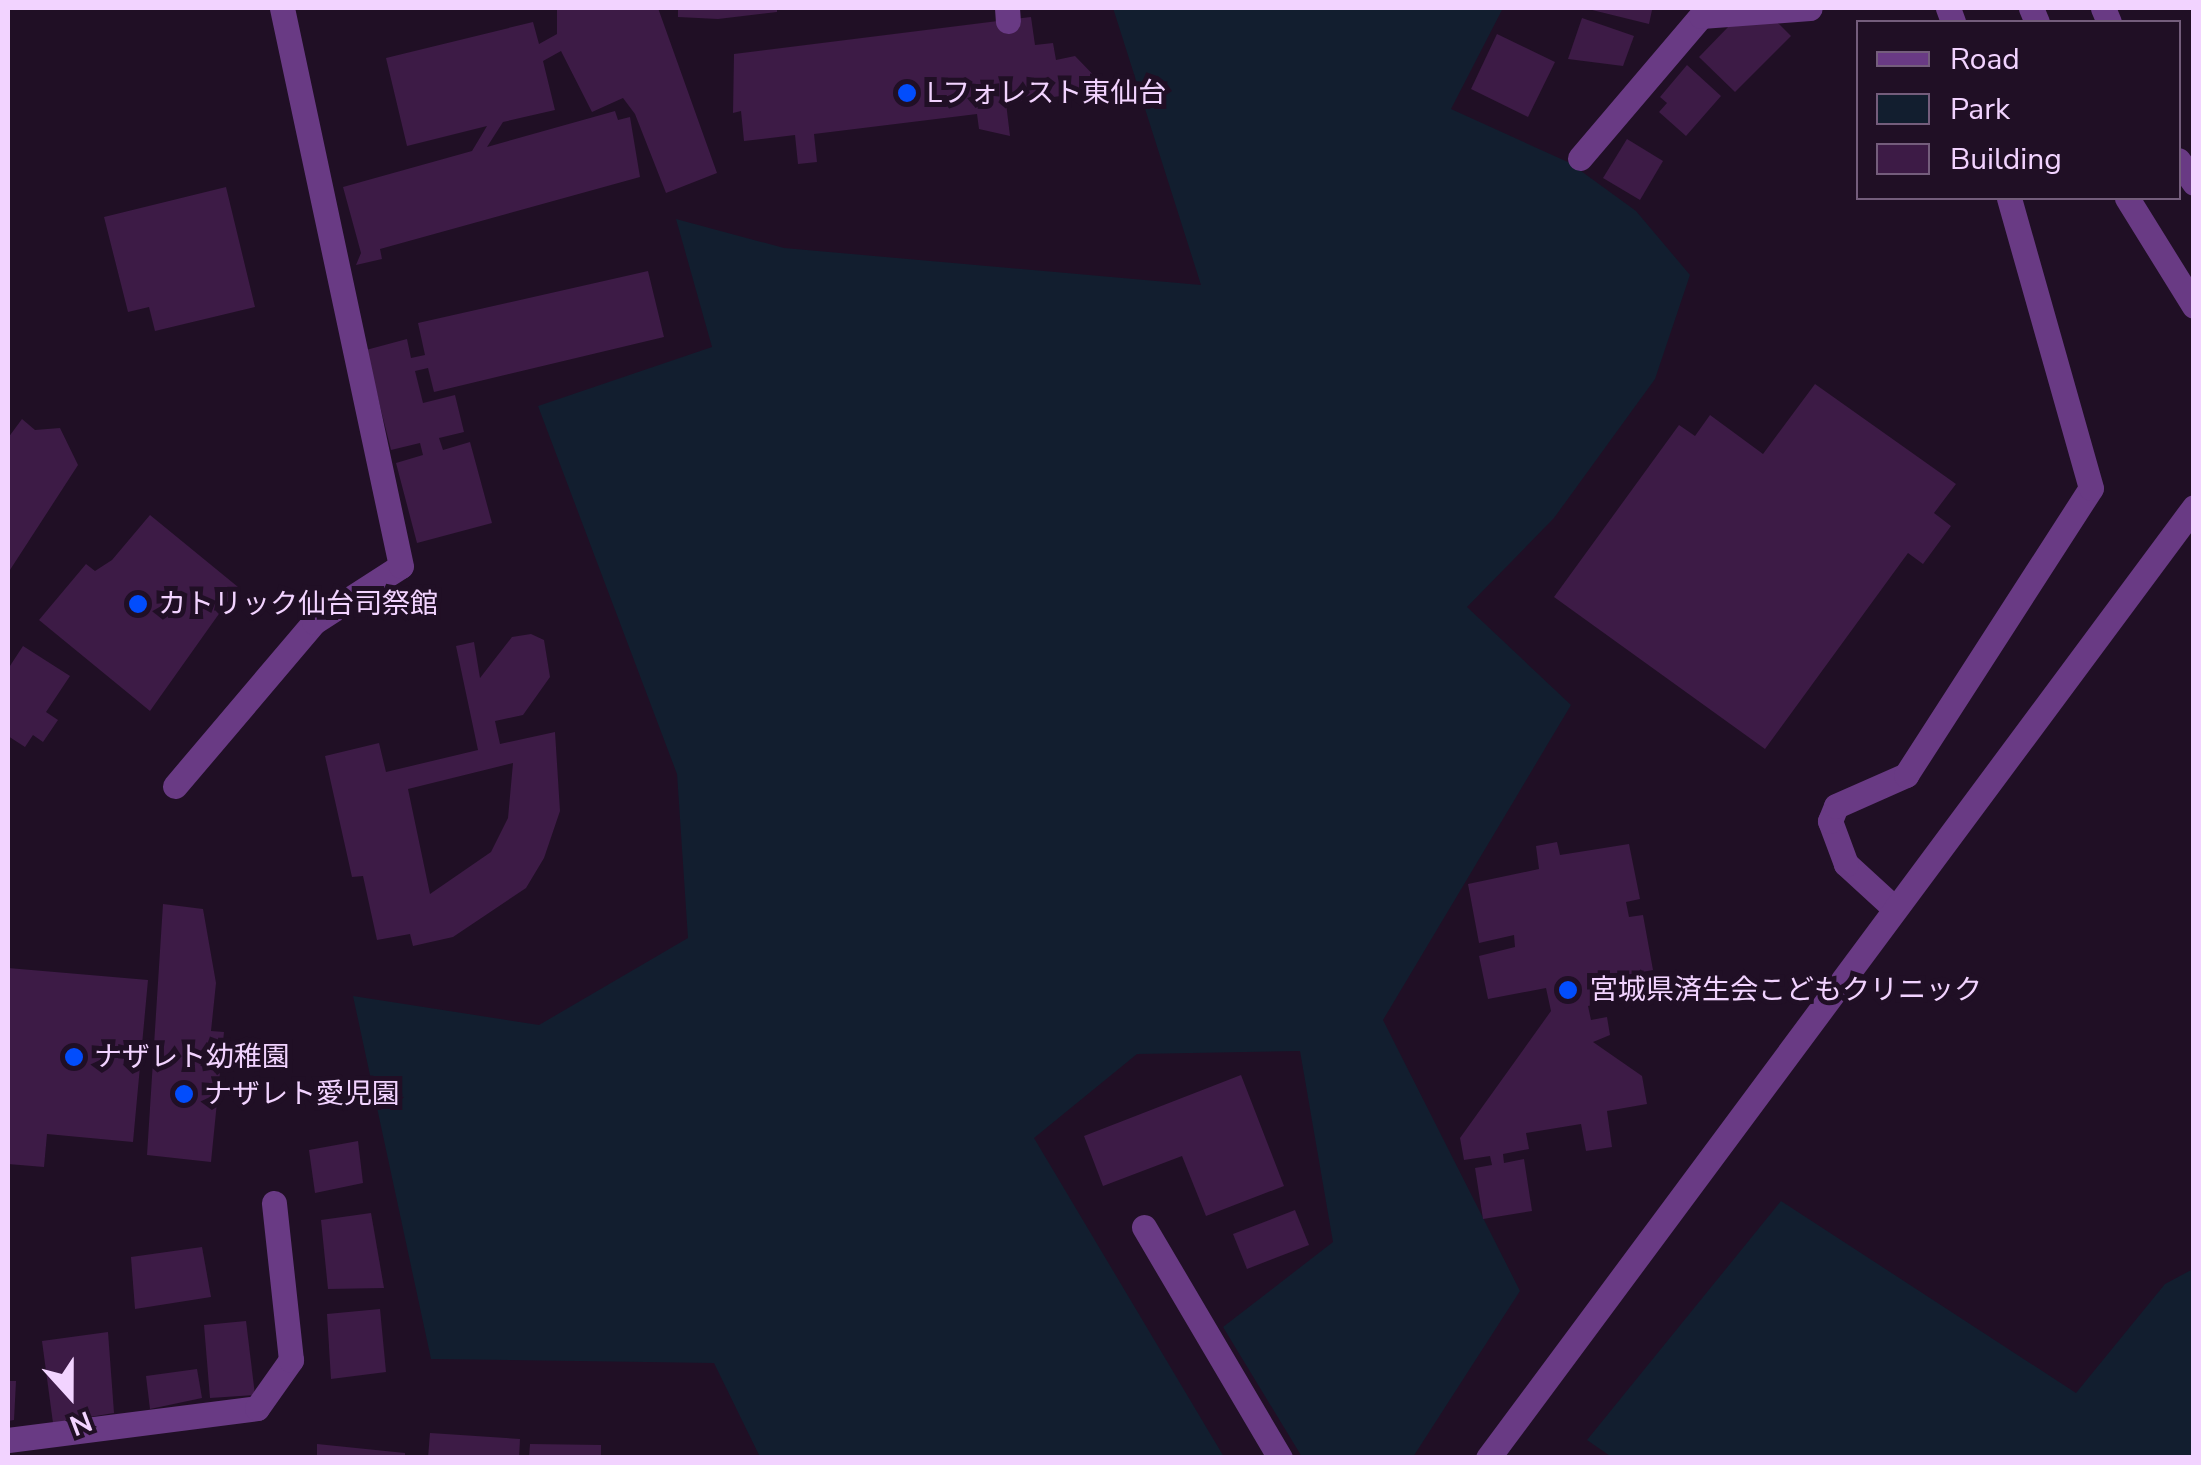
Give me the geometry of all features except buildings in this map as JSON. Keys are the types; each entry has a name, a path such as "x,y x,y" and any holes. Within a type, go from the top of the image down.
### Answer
{"street":[{"path":"175,786 314,622 401,566 282,8"},
{"path":"1580,158 1702,16 1810,8"},
{"path":"1893,907 1846,864 1830,820 1836,806 1906,775 2091,488 2010,200"},
{"path":"2128,200 2194,306"},
{"path":"1488,1458 1893,907 2194,507"},
{"path":"8,1440 258,1408 292,1360 274,1203"},
{"path":"1144,1227 1280,1458"}],"green space":[{"path":"1113,8 1503,8 1451,109 1570,163 1636,211 1690,275 1655,379 1554,518 1467,607 1571,705 1383,1020 1520,1291 1413,1457 1302,1457 1223,1327 1333,1242 1300,1051 1137,1054 1034,1138 1224,1457 760,1457 714,1363 431,1359 353,996 539,1025 688,938 677,774 538,406 712,347 676,219 784,248 1201,285"},
{"path":"1781,1201 2076,1393 2165,1284 2193,1269 2193,1457 1613,1458 1587,1440"}],"place":[{"name":"Lフォレスト東仙台","path":"907,93"},
{"name":"カトリック仙台司祭館","path":"138,604"},
{"name":"宮城県済生会こどもクリニック","path":"1568,990"},
{"name":"ナザレト幼稚園","path":"74,1057"},
{"name":"ナザレト愛児園","path":"184,1094"}]}
